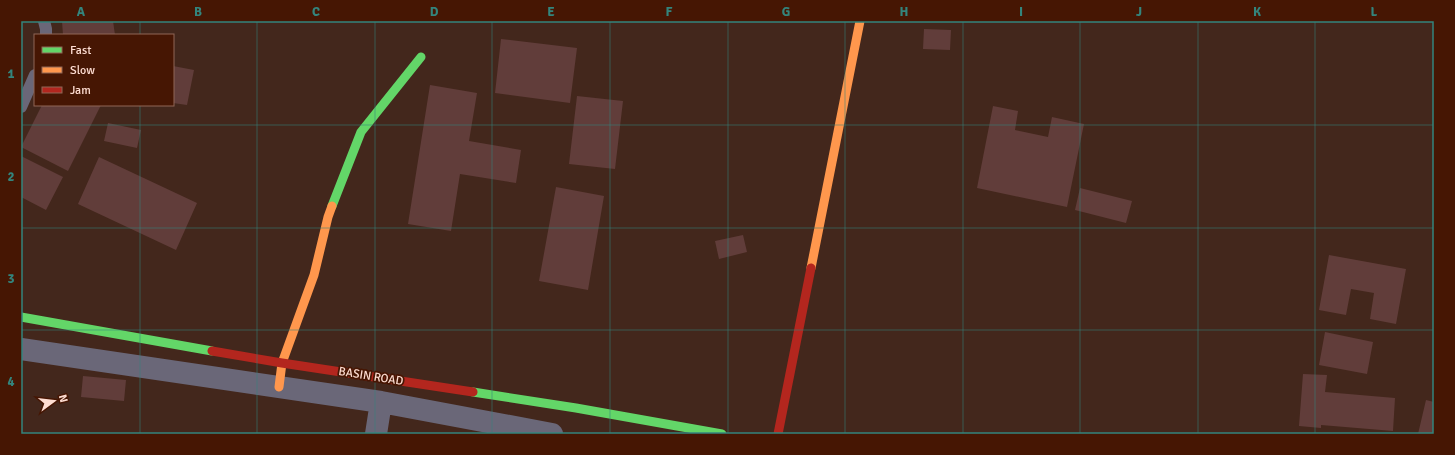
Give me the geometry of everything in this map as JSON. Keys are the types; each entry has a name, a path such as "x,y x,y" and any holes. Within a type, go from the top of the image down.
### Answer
{"street":[{"path":"778,434 860,21"},
{"path":"279,388 282,363 314,275 328,216 362,132 421,57"},
{"name":"BASIN ROAD","path":"21,317 282,363 561,406 722,434"},
{"name":"BASIN ROAD","path":"21,349 381,402 552,434"},
{"path":"376,434 381,402"}],"lane":[{"path":"44,21 46,34"},
{"path":"21,107 34,77"}],"building":[{"path":"62,21 113,21 115,34 63,34"},
{"path":"924,29 951,30 950,50 923,49"},
{"path":"501,39 577,48 570,103 495,93"},
{"path":"174,66 194,70 187,105 174,103"},
{"path":"430,85 477,93 469,141 521,150 516,183 460,174 451,231 408,224"},
{"path":"577,96 623,101 615,169 569,164"},
{"path":"42,106 100,106 68,171 21,147"},
{"path":"993,106 1018,111 1015,130 1048,137 1052,117 1084,124 1067,207 977,188"},
{"path":"108,123 141,130 137,148 104,141"},
{"path":"21,156 63,177 46,210 21,197"},
{"path":"99,157 197,203 176,250 78,204"},
{"path":"556,187 604,196 588,290 539,281"},
{"path":"1080,188 1132,201 1126,223 1075,210"},
{"path":"743,235 747,252 719,259 715,241"},
{"path":"1329,255 1406,269 1396,324 1370,319 1374,293 1351,289 1346,315 1319,310"},
{"path":"1325,332 1373,342 1367,374 1319,365"},
{"path":"1303,374 1327,375 1325,392 1395,398 1393,431 1321,425 1321,428 1299,426"},
{"path":"83,376 126,380 124,401 81,397"},
{"path":"1426,400 1434,402 1434,434 1418,434"}],"traffic: fast":[{"path":"332,206 361,132 421,57"},
{"path":"21,317 212,351"},
{"path":"473,392 576,408 722,434"}],"traffic: slow":[{"path":"811,268 860,21"},
{"path":"279,387 282,363 314,275 332,206"}],"traffic: jam":[{"path":"778,434 811,268"},
{"path":"212,351 473,392"}]}
